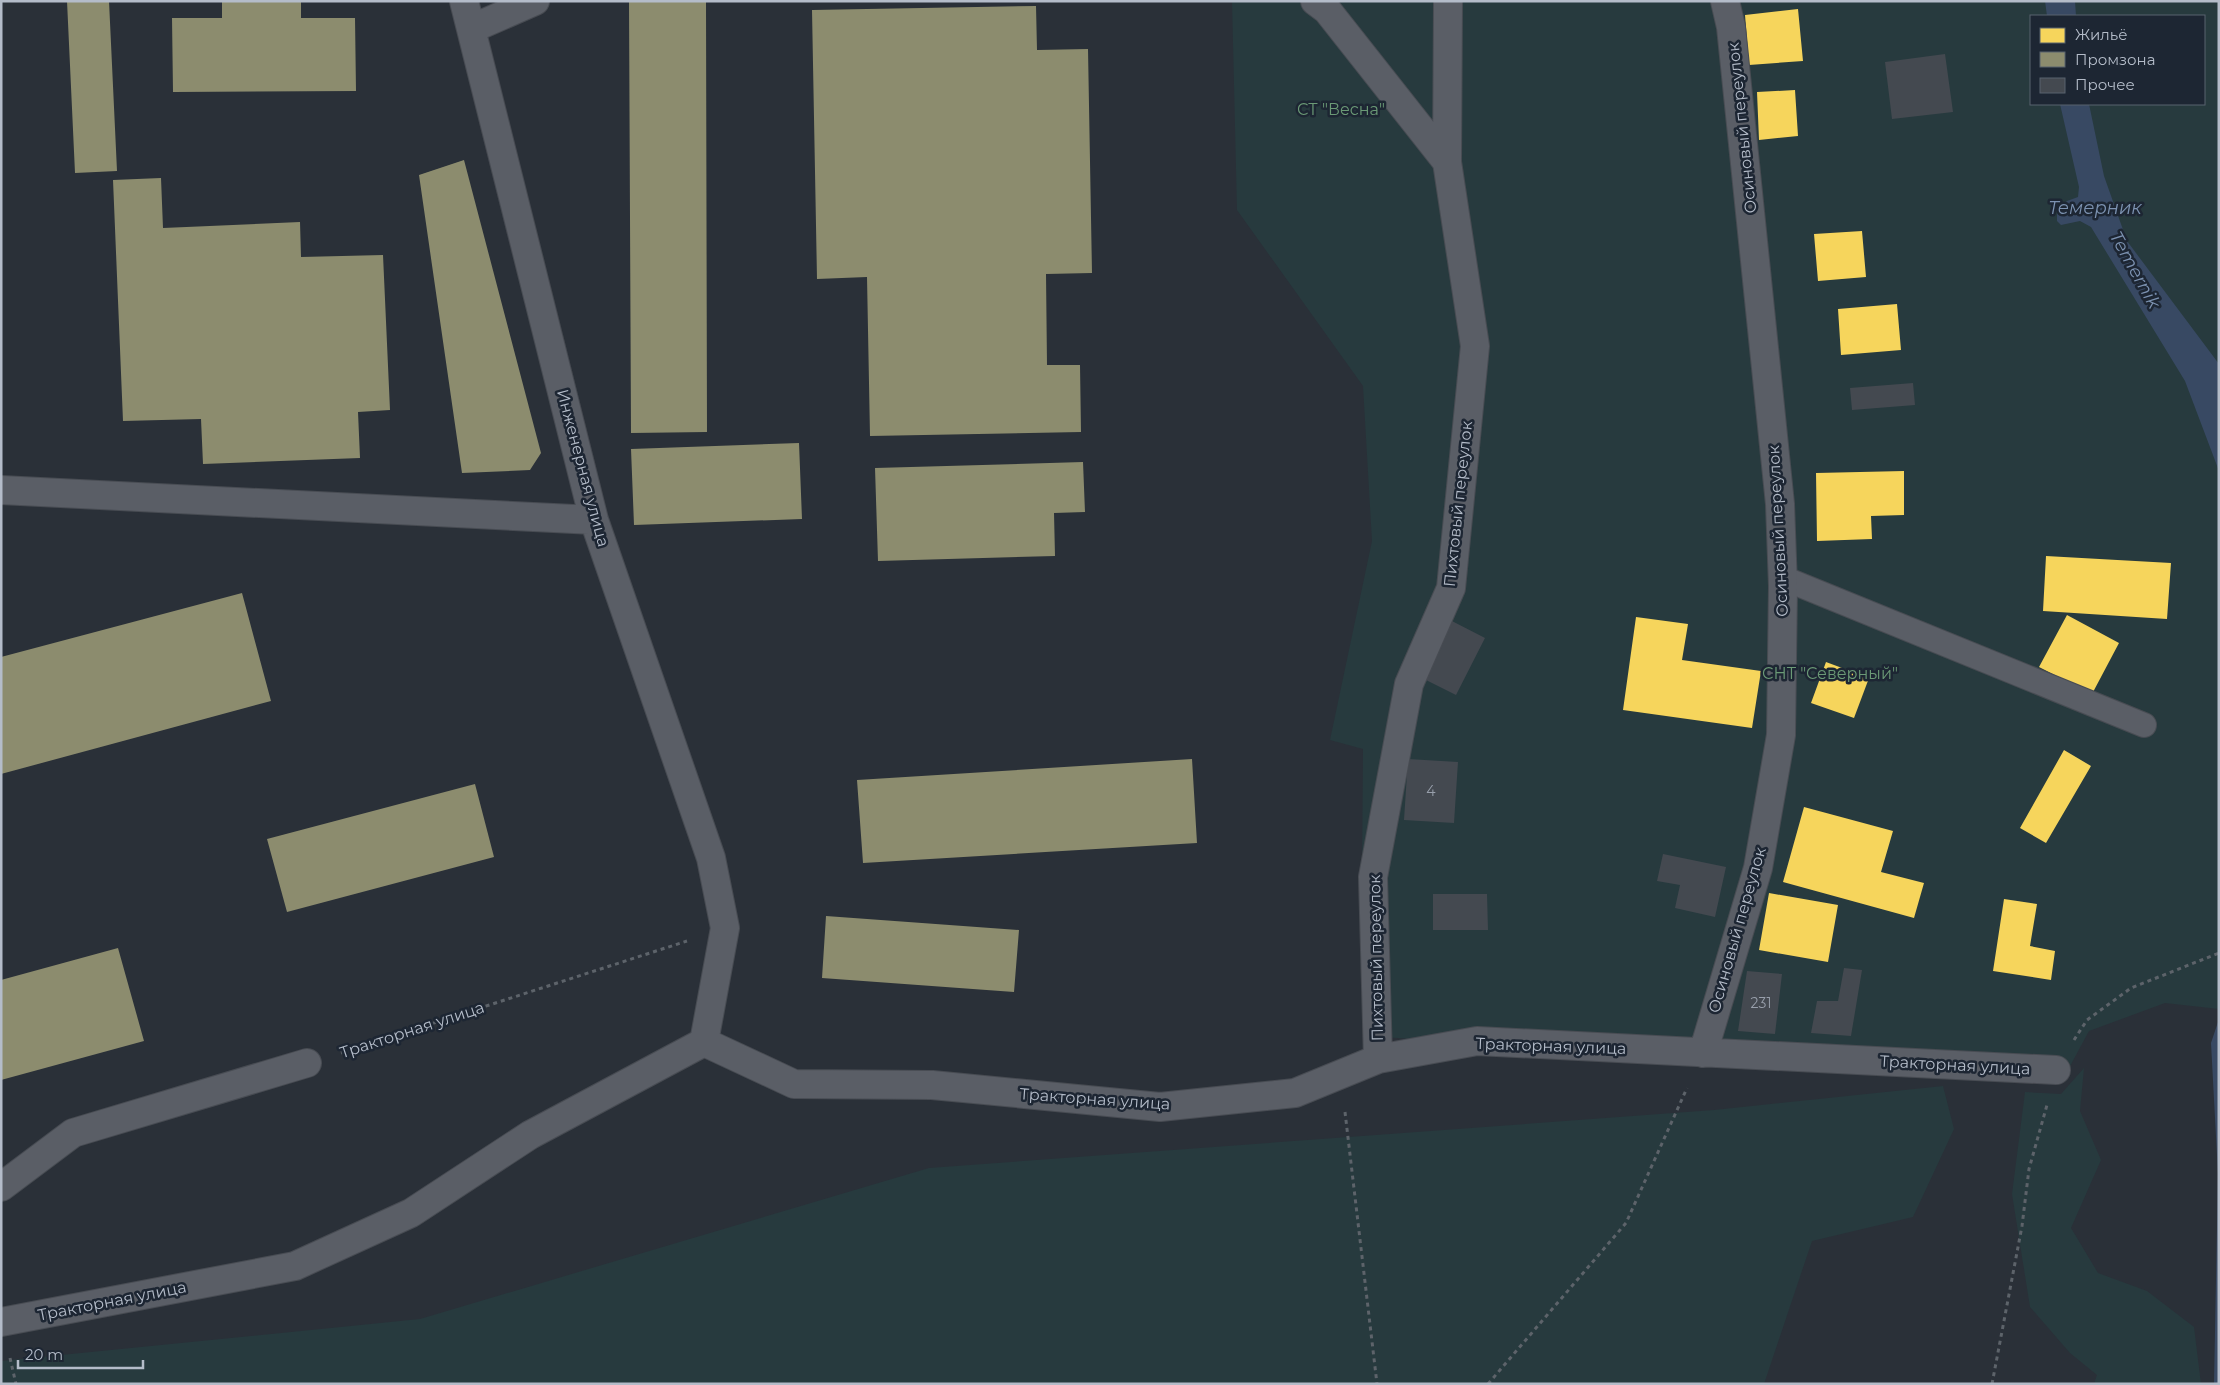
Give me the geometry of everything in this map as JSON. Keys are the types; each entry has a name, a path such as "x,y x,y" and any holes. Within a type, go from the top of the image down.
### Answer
{"street":[{"name":"Инженерная улица","path":"464,1 594,520 711,858 724,928"},
{"path":"471,30 535,1"},
{"path":"1315,1 1327,10 1447,162"},
{"name":"Пихтовый переулок","path":"1378,1059 1373,877 1410,684 1450,588 1474,346 1447,162 1448,1"},
{"name":"Осиновый переулок","path":"1703,1053 1758,868 1780,735 1783,578 1780,504 1732,27 1725,1"},
{"path":"1,490 594,520"},
{"path":"704,1042 724,928"},
{"name":"Тракторная улица","path":"1,1322 295,1266 412,1213 530,1136 704,1042 794,1084 932,1085 1160,1107 1295,1092 1378,1059 1477,1041 2056,1070"},
{"path":"1,1187 74,1133 307,1064"}],"lane":[{"path":"1783,578 2144,725"}],"path":[{"name":"Тракторная улица","path":"307,1064 724,928"},
{"path":"1992,1384 2022,1226 2029,1169 2056,1070 2087,1020 2131,988 2219,953"},
{"path":"1488,1384 1626,1224 1703,1053"},
{"path":"1341,1074 1377,1384"}],"green space":[{"name":"СНТ \"Северный\"","path":"1232,1 2219,1 2219,1009 2165,1003 2089,1031 2062,1081 1382,1037 1362,875 1363,749 1330,740 1372,541 1363,386 1237,210"},
{"path":"2084,1068 2080,1111 2101,1160 2071,1228 2098,1273 2147,1291 2194,1327 2201,1384 2094,1384 2097,1375 2070,1353 2030,1307 2012,1194 2025,1092 2061,1094"},
{"path":"1943,1086 1954,1129 1913,1217 1812,1241 1764,1384 1,1384 1,1361 420,1319 929,1168 1714,1110"}],"water":[{"path":"2045,1 2075,1 2076,15 2047,15"},
{"name":"Темерник","path":"2060,105 2089,105 2104,176 2127,241 2219,364 2219,471 2185,381 2091,227 2080,221 2061,225 2057,221 2057,210 2067,201 2078,197 2079,187"},
{"path":"2219,1019 2219,1384 2214,1384 2218,1174 2211,1043"}],"building: Жильё":[{"path":"1798,9 1803,61 1749,65 1745,15"},
{"path":"1795,90 1798,136 1759,140 1757,92"},
{"path":"1862,231 1866,277 1818,281 1814,234"},
{"path":"1897,304 1901,350 1841,355 1838,309"},
{"path":"1904,471 1904,515 1871,516 1872,539 1817,541 1816,473"},
{"path":"2046,556 2171,563 2167,619 2043,611"},
{"path":"2067,615 2119,643 2092,694 2039,667"},
{"path":"1636,617 1688,624 1682,660 1761,671 1752,728 1623,710"},
{"path":"1826,662 1869,678 1854,718 1811,703"},
{"path":"2064,750 2091,766 2046,843 2020,828"},
{"path":"1804,807 1893,831 1881,872 1924,883 1914,918 1783,882"},
{"path":"1769,893 1838,905 1828,962 1759,950"},
{"path":"2004,899 2037,904 2030,946 2055,951 2051,980 1993,971"}],"building: Промзона":[{"path":"67,1 109,1 117,171 75,173"},
{"path":"222,1 301,1 301,18 355,18 356,91 173,92 172,18 222,18"},
{"path":"629,1 706,1 707,432 631,433"},
{"path":"1036,6 1037,50 1088,49 1092,273 1046,274 1047,365 1080,365 1081,432 870,436 867,277 817,279 812,10"},
{"path":"464,160 541,453 530,470 462,473 419,175"},
{"path":"161,178 163,228 300,222 301,257 383,255 390,410 358,412 360,458 203,464 201,419 123,421 113,180"},
{"path":"799,443 802,519 634,525 631,449"},
{"path":"1083,462 1085,512 1054,513 1055,556 878,561 875,468"},
{"path":"242,593 271,701 1,774 1,657"},
{"path":"1192,759 1197,843 863,863 857,780"},
{"path":"475,784 494,857 287,912 267,839"},
{"path":"826,916 1019,930 1014,992 822,978"},
{"path":"118,948 144,1041 1,1080 1,980"}],"building: Прочее":[{"path":"1945,54 1953,112 1892,119 1885,62"},
{"path":"1913,383 1915,405 1852,410 1850,388"},
{"path":"1450,620 1485,638 1456,695 1420,677"},
{"path":"1408,759 1458,762 1454,823 1404,820"},
{"path":"1663,854 1726,867 1715,917 1675,908 1680,885 1657,881"},
{"path":"1433,894 1487,894 1488,930 1433,930"},
{"path":"1844,968 1862,970 1851,1036 1811,1033 1817,1001 1838,1001"},
{"path":"1747,971 1782,974 1775,1034 1738,1031"}],"park label":[{"name":"СТ \"Весна\"","path":"1341,109"}],"water label":[{"name":"Temernik","path":"2135,270"}]}
